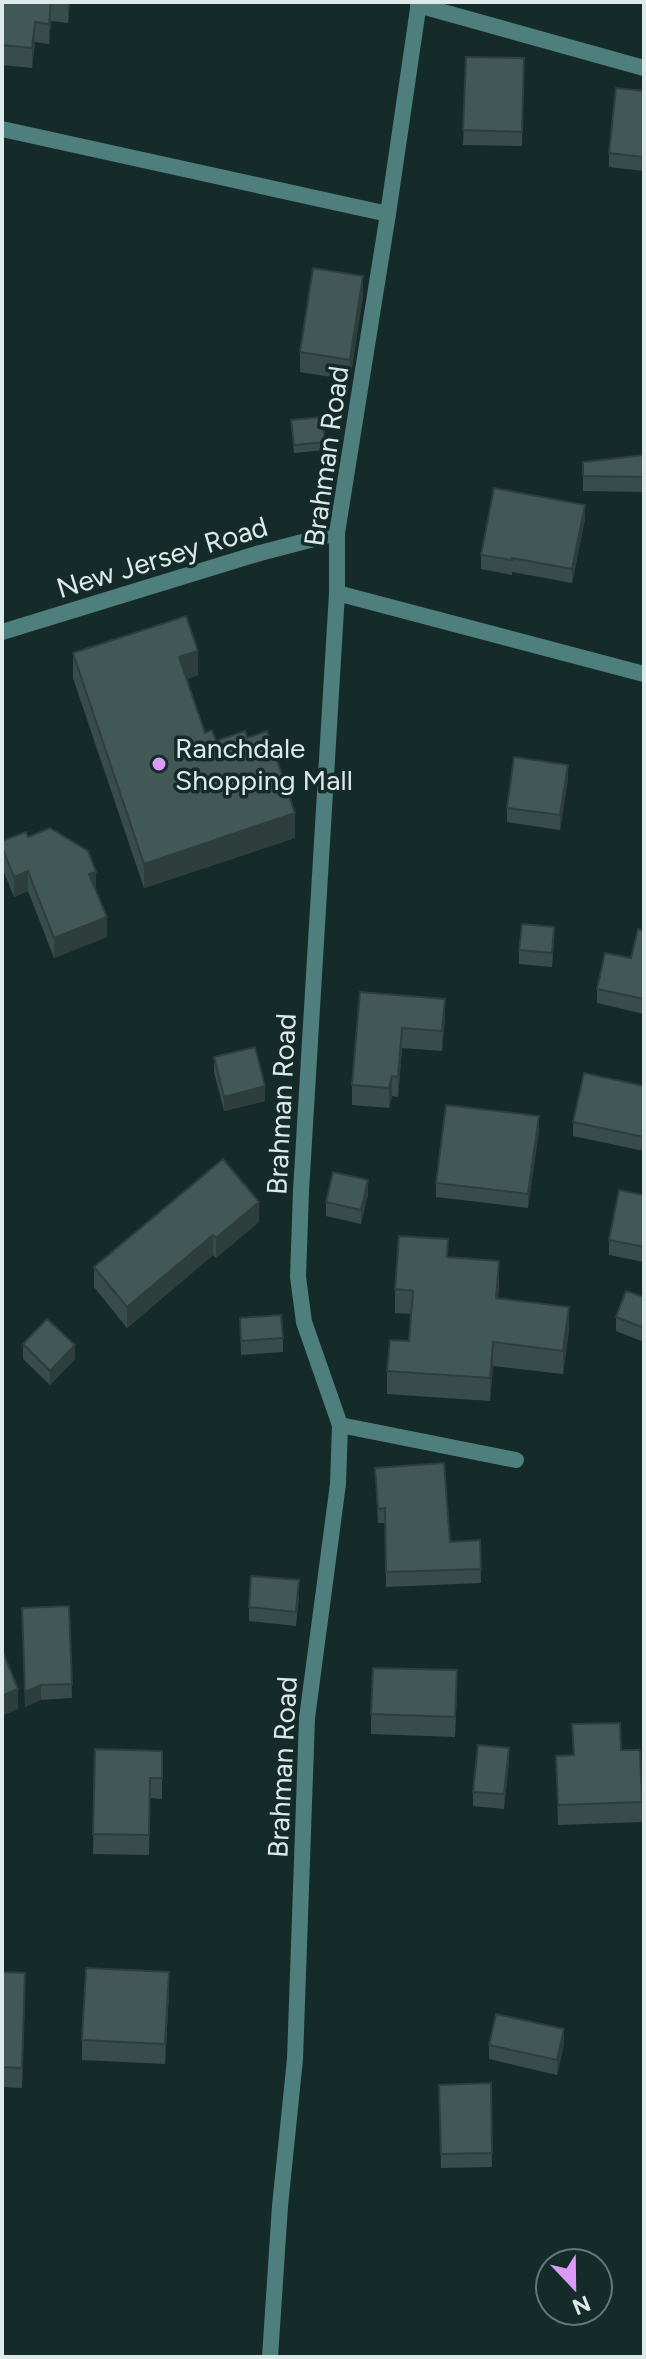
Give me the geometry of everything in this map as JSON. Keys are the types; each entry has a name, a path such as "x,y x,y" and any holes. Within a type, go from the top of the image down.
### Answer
{"street":[{"path":"418,4 644,68"},
{"name":"Brahman Road","path":"270,2357 280,2206 295,2059 307,1718 338,1484 340,1425 304,1322 298,1277 337,593 337,533 418,4"},
{"path":"2,129 388,214"},
{"name":"New Jersey Road","path":"2,632 260,553 337,533"},
{"path":"337,593 644,674"},
{"path":"340,1425 516,1460"}],"building":[{"path":"2,2 51,2 49,24 35,22 32,48 2,45"},
{"path":"466,57 524,58 522,132 463,130"},
{"path":"616,88 644,91 644,157 609,153"},
{"path":"313,268 363,276 350,360 300,352"},
{"path":"322,417 325,442 294,445 291,420"},
{"path":"644,455 644,477 583,476 583,462"},
{"path":"494,488 585,505 572,569 481,555"},
{"name":"Ranchdale Shopping Mall","path":"186,616 198,651 179,657 205,733 212,730 216,741 245,731 247,738 267,731 295,813 144,864 73,653"},
{"path":"514,757 568,765 560,815 507,808"},
{"path":"50,828 88,851 96,872 89,874 107,917 54,938 28,871 14,877 2,847 2,841 26,832 28,837"},
{"path":"522,924 554,927 552,953 519,950"},
{"path":"638,929 644,931 644,999 597,989 605,953 631,958"},
{"path":"360,992 445,999 442,1031 402,1028 398,1077 392,1076 389,1088 352,1085"},
{"path":"255,1047 265,1086 224,1097 214,1057"},
{"path":"584,1073 644,1086 644,1137 573,1122"},
{"path":"446,1105 539,1116 528,1194 436,1183"},
{"path":"223,1159 259,1202 216,1238 213,1235 127,1307 94,1267"},
{"path":"333,1172 368,1180 361,1210 326,1202"},
{"path":"619,1190 644,1195 644,1247 609,1240"},
{"path":"399,1236 448,1239 447,1257 499,1261 496,1298 569,1307 563,1351 493,1342 490,1378 387,1371 390,1340 409,1341 413,1291 395,1289"},
{"path":"626,1291 644,1297 644,1328 616,1317"},
{"path":"281,1315 283,1338 241,1341 240,1318"},
{"path":"47,1319 75,1345 50,1371 23,1344"},
{"path":"444,1463 450,1542 480,1540 481,1569 386,1572 385,1508 378,1509 375,1468"},
{"path":"251,1576 299,1580 296,1612 249,1607"},
{"path":"69,1606 72,1684 41,1685 25,1692 22,1608"},
{"path":"2,1650 18,1689 2,1696"},
{"path":"373,1668 457,1670 455,1717 371,1714"},
{"path":"620,1723 621,1750 640,1750 642,1802 558,1805 556,1756 574,1755 572,1724"},
{"path":"478,1745 509,1748 504,1794 473,1792"},
{"path":"95,1749 162,1751 162,1778 150,1778 149,1835 93,1834"},
{"path":"86,1968 169,1972 165,2044 82,2040"},
{"path":"2,1972 25,1973 22,2068 2,2067"},
{"path":"496,2014 564,2029 557,2060 489,2045"},
{"path":"491,2083 492,2153 441,2154 439,2085"}],"place":[{"name":"Ranchdale Shopping Mall","path":"159,764"}]}
